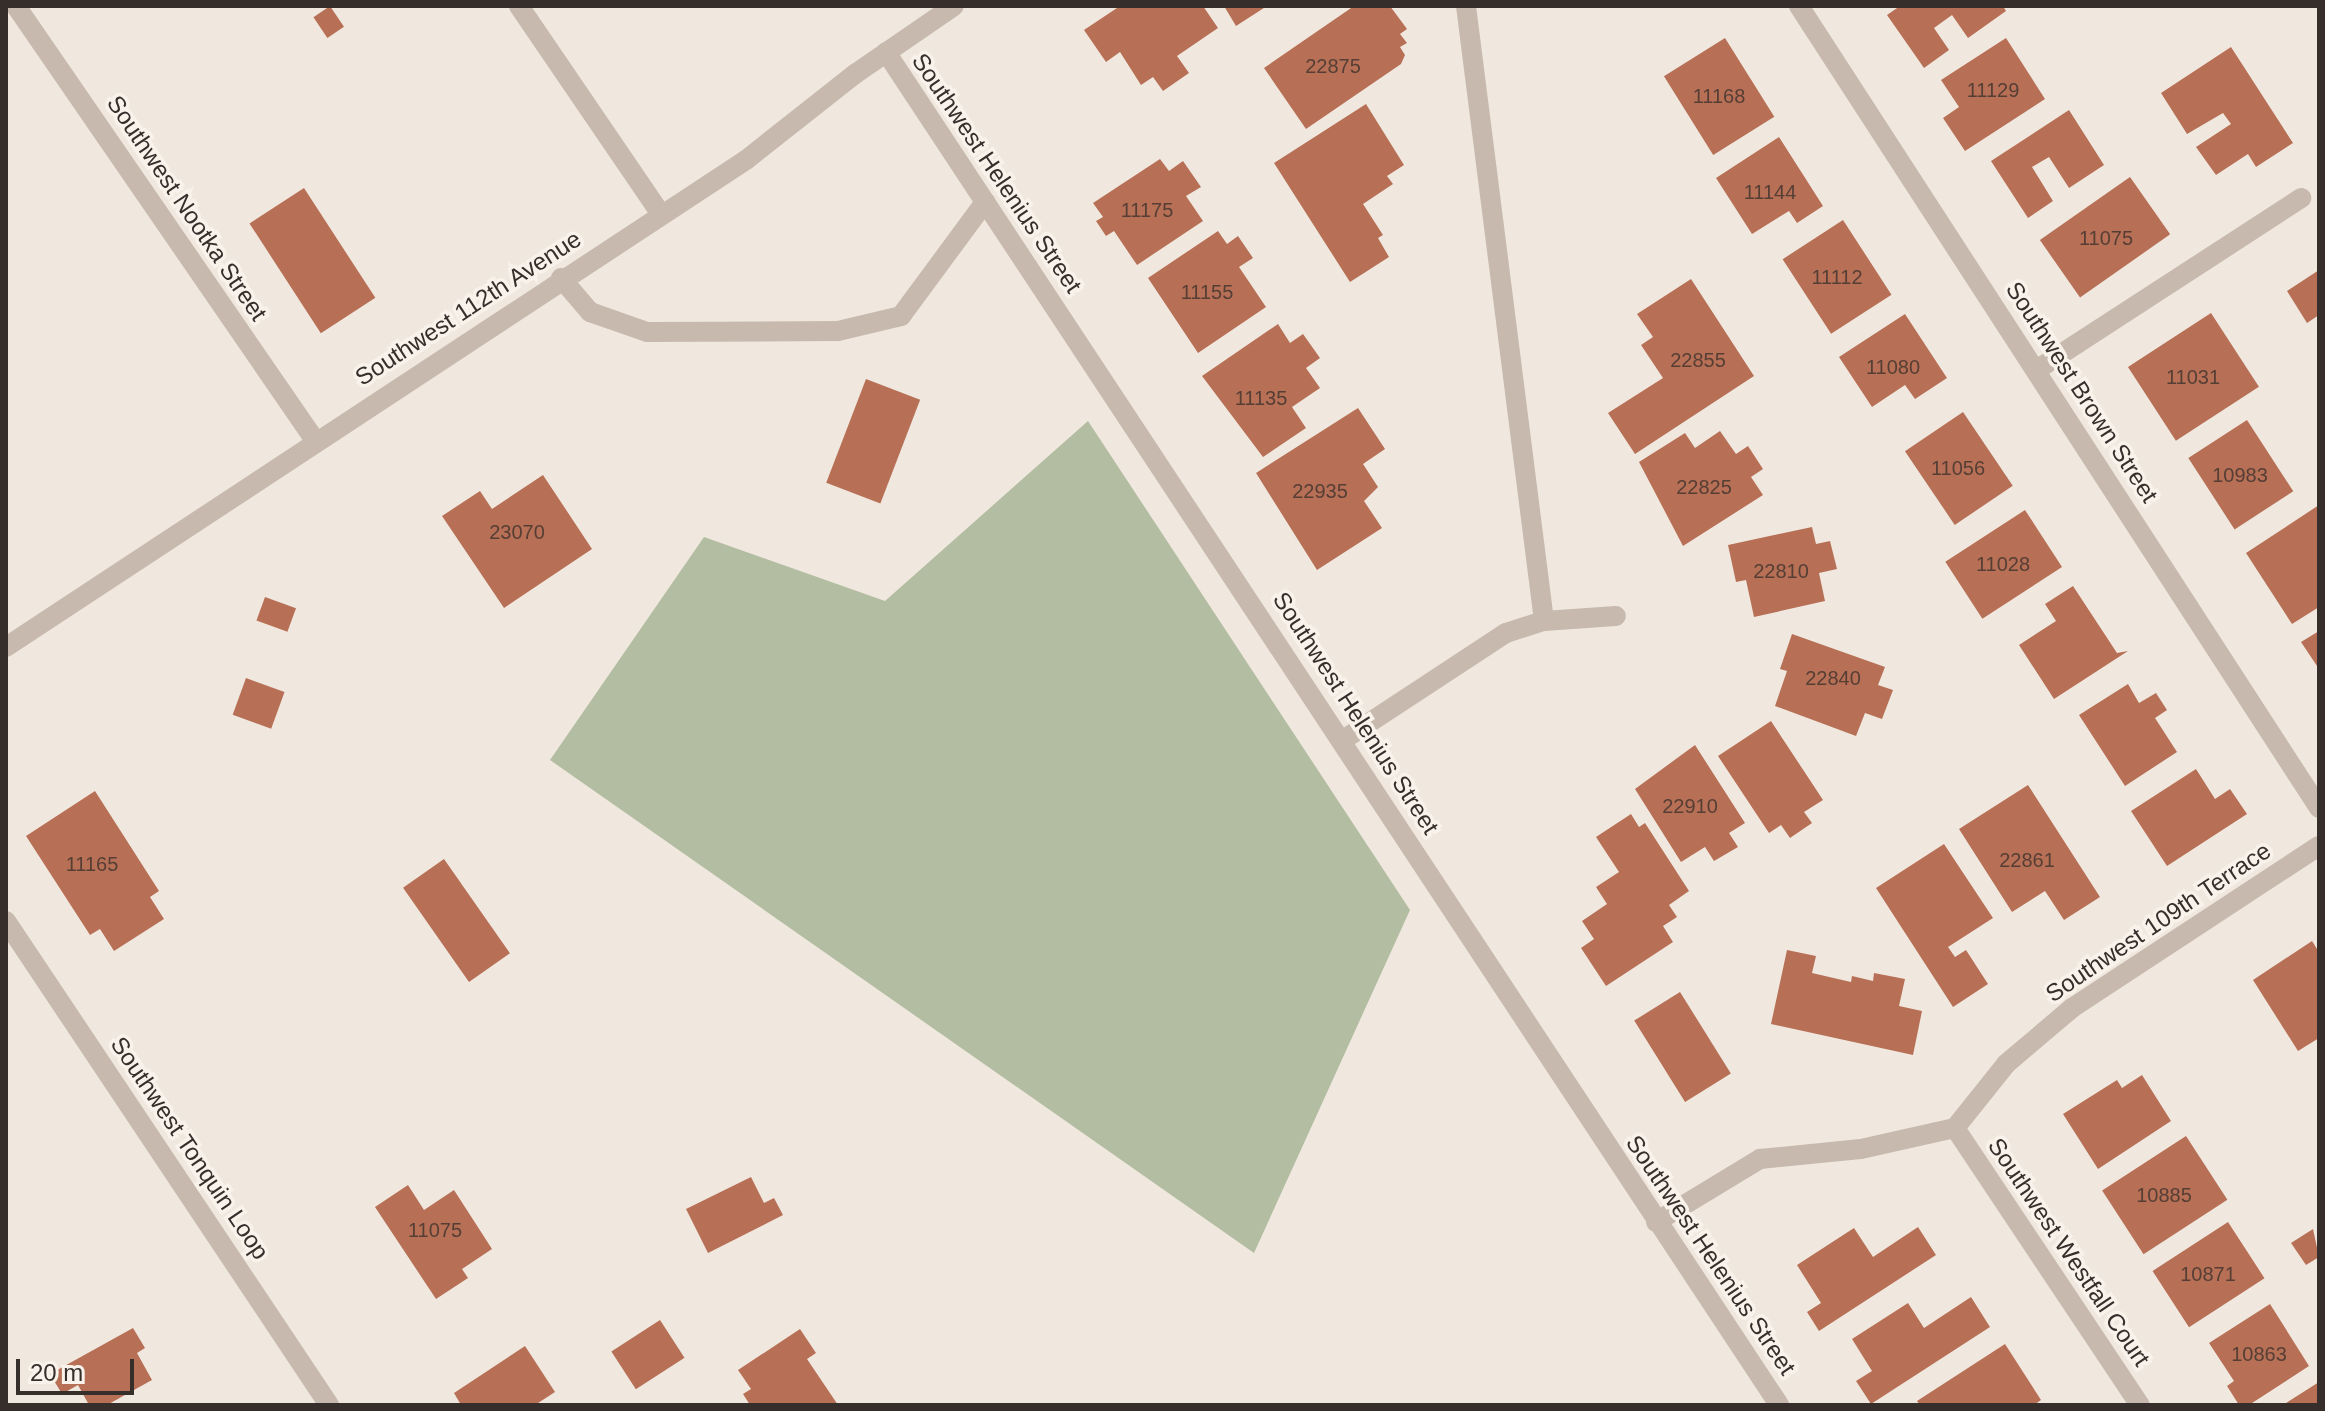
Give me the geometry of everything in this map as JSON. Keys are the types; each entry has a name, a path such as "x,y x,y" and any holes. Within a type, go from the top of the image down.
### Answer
{"street":[{"name":"Southwest Nootka Street","path":"16,6 314,439"},
{"path":"519,6 660,213"},
{"name":"Southwest 112th Avenue","path":"6,647 314,439 746,160 886,52 954,6"},
{"path":"1466,6 1544,621"},
{"name":"Southwest Brown Street","path":"1799,6 2038,369 2319,808"},
{"name":"Southwest Helenius Street","path":"886,52 1343,740 1656,1222 1779,1405"},
{"path":"2038,369 2301,198"},
{"path":"561,278 590,312 647,332 838,331 901,316 985,202"},
{"path":"1343,740 1506,633 1544,621 1616,616"},
{"name":"Southwest 109th Terrace","path":"1955,1128 2006,1064 2072,1008 2319,846"},
{"name":"Southwest Tonquin Loop","path":"6,921 329,1405"},
{"path":"1656,1222 1760,1159 1861,1149 1955,1128"},
{"name":"Southwest Westfall Court","path":"1955,1128 2140,1405"}],"green space":[{"path":"1088,421 1410,910 1254,1253 550,760 704,537 885,601"}],"building":[{"path":"330,6 344,27 327,38 313,17"},
{"path":"1120,6 1203,6 1218,28 1177,56 1189,73 1163,91 1153,77 1141,85 1120,52 1106,62 1084,30"},
{"path":"1224,6 1267,6 1236,26"},
{"path":"1354,6 1390,6 1407,29 1400,34 1407,43 1400,47 1405,55 1401,64 1306,129 1264,68"},
{"path":"1900,6 2003,6 2006,11 1968,38 1952,15 1934,28 1949,50 1924,68 1887,15"},
{"path":"1725,38 1774,117 1713,155 1664,76"},
{"path":"2006,38 2045,99 1965,151 1943,118 1959,107 1941,80"},
{"path":"2231,47 2293,143 2256,167 2248,154 2216,175 2196,147 2231,124 2223,113 2187,134 2161,93"},
{"path":"1366,104 1404,165 1387,176 1393,184 1363,204 1383,235 1378,238 1389,257 1350,282 1274,163"},
{"path":"2069,110 2104,165 2069,188 2049,157 2032,167 2053,201 2028,218 1991,161"},
{"path":"1779,137 1823,206 1797,223 1789,211 1752,234 1716,178"},
{"path":"1160,159 1169,171 1183,161 1201,187 1186,196 1203,221 1137,265 1114,231 1106,236 1096,221 1103,217 1093,203"},
{"path":"2130,177 2170,234 2080,297 2040,240"},
{"path":"304,188 375,298 321,333 249,223"},
{"path":"1843,220 1891,295 1831,334 1783,259"},
{"path":"1218,231 1227,244 1238,236 1253,258 1239,267 1266,307 1198,353 1148,278"},
{"path":"2319,270 2319,315 2307,323 2287,291"},
{"path":"1691,279 1754,376 1635,454 1608,413 1663,378 1641,345 1653,337 1637,314"},
{"path":"2211,313 2259,387 2176,441 2128,367"},
{"path":"1905,314 1947,378 1915,399 1905,385 1872,407 1839,357"},
{"path":"1278,324 1290,343 1303,334 1320,358 1306,368 1320,388 1292,407 1306,428 1263,457 1202,376"},
{"path":"866,379 920,400 880,503 826,483"},
{"path":"1358,408 1385,449 1363,464 1378,487 1364,501 1382,528 1317,570 1256,473"},
{"path":"1963,412 2013,486 1955,525 1905,451"},
{"path":"2247,420 2293,491 2235,529 2188,458"},
{"path":"1720,431 1736,454 1748,446 1763,469 1751,477 1763,495 1683,546 1639,462 1685,433 1695,448"},
{"path":"543,475 592,549 504,608 442,516 480,491 492,509"},
{"path":"2319,505 2319,607 2292,624 2246,553"},
{"path":"2025,510 2062,567 1982,619 1945,562"},
{"path":"1812,527 1816,544 1830,541 1837,569 1819,573 1825,601 1754,617 1746,580 1736,582 1728,545"},
{"path":"2073,586 2117,653 2128,651 2054,699 2019,645 2056,621 2045,604"},
{"path":"265,597 296,608 287,632 256,620"},
{"path":"2319,631 2319,669 2301,642"},
{"path":"1792,634 1885,667 1878,685 1893,690 1882,719 1865,713 1856,736 1775,706 1787,671 1780,669"},
{"path":"246,678 285,692 271,729 233,715"},
{"path":"2128,684 2139,703 2156,693 2167,710 2155,718 2177,752 2125,786 2079,715"},
{"path":"1771,721 1823,800 1804,812 1812,823 1790,838 1781,825 1769,833 1718,756"},
{"path":"1695,745 1745,823 1729,833 1738,847 1714,861 1705,847 1681,862 1635,789"},
{"path":"2196,769 2215,799 2230,789 2247,814 2167,866 2131,811"},
{"path":"2028,785 2100,897 2064,920 2045,891 2012,912 1959,829"},
{"path":"95,791 159,891 150,897 164,919 114,951 100,929 90,935 26,836"},
{"path":"1631,814 1639,827 1645,823 1689,891 1669,905 1677,917 1663,926 1673,942 1606,986 1581,948 1594,939 1582,921 1607,904 1596,887 1619,872 1596,837"},
{"path":"1944,844 1993,918 1948,947 1955,957 1966,950 1988,984 1953,1007 1876,888"},
{"path":"444,859 510,953 469,982 403,888"},
{"path":"2312,941 2319,952 2319,1038 2298,1051 2253,980"},
{"path":"1787,950 1816,956 1812,973 1851,982 1852,976 1873,981 1874,973 1905,979 1899,1006 1922,1011 1913,1055 1771,1024"},
{"path":"1680,992 1731,1073 1685,1102 1634,1021"},
{"path":"2142,1075 2171,1121 2098,1169 2063,1114 2117,1080 2122,1088"},
{"path":"2186,1136 2227,1200 2144,1254 2102,1190"},
{"path":"751,1177 764,1203 774,1198 783,1215 708,1253 686,1209"},
{"path":"408,1185 424,1210 454,1190 492,1249 462,1269 468,1278 436,1299 375,1207"},
{"path":"2228,1222 2264,1278 2189,1327 2153,1271"},
{"path":"1918,1227 1936,1255 1819,1331 1807,1312 1821,1303 1797,1265 1854,1228 1873,1257"},
{"path":"2313,1229 2319,1257 2306,1265 2291,1243"},
{"path":"1971,1297 1990,1327 1871,1404 1856,1381 1872,1371 1852,1339 1908,1303 1924,1328"},
{"path":"2270,1304 2309,1366 2249,1405 2239,1405 2227,1386 2234,1381 2209,1343"},
{"path":"660,1320 685,1358 636,1389 611,1352"},
{"path":"133,1328 145,1348 137,1353 152,1380 107,1405 89,1405 78,1385 62,1394 50,1374"},
{"path":"800,1329 816,1353 807,1359 838,1405 750,1405 743,1394 751,1389 738,1370"},
{"path":"2005,1344 2041,1400 2034,1405 1920,1405 1917,1401"},
{"path":"525,1346 555,1392 535,1405 461,1405 454,1393"},
{"path":"2319,1382 2319,1405 2283,1405"}]}
